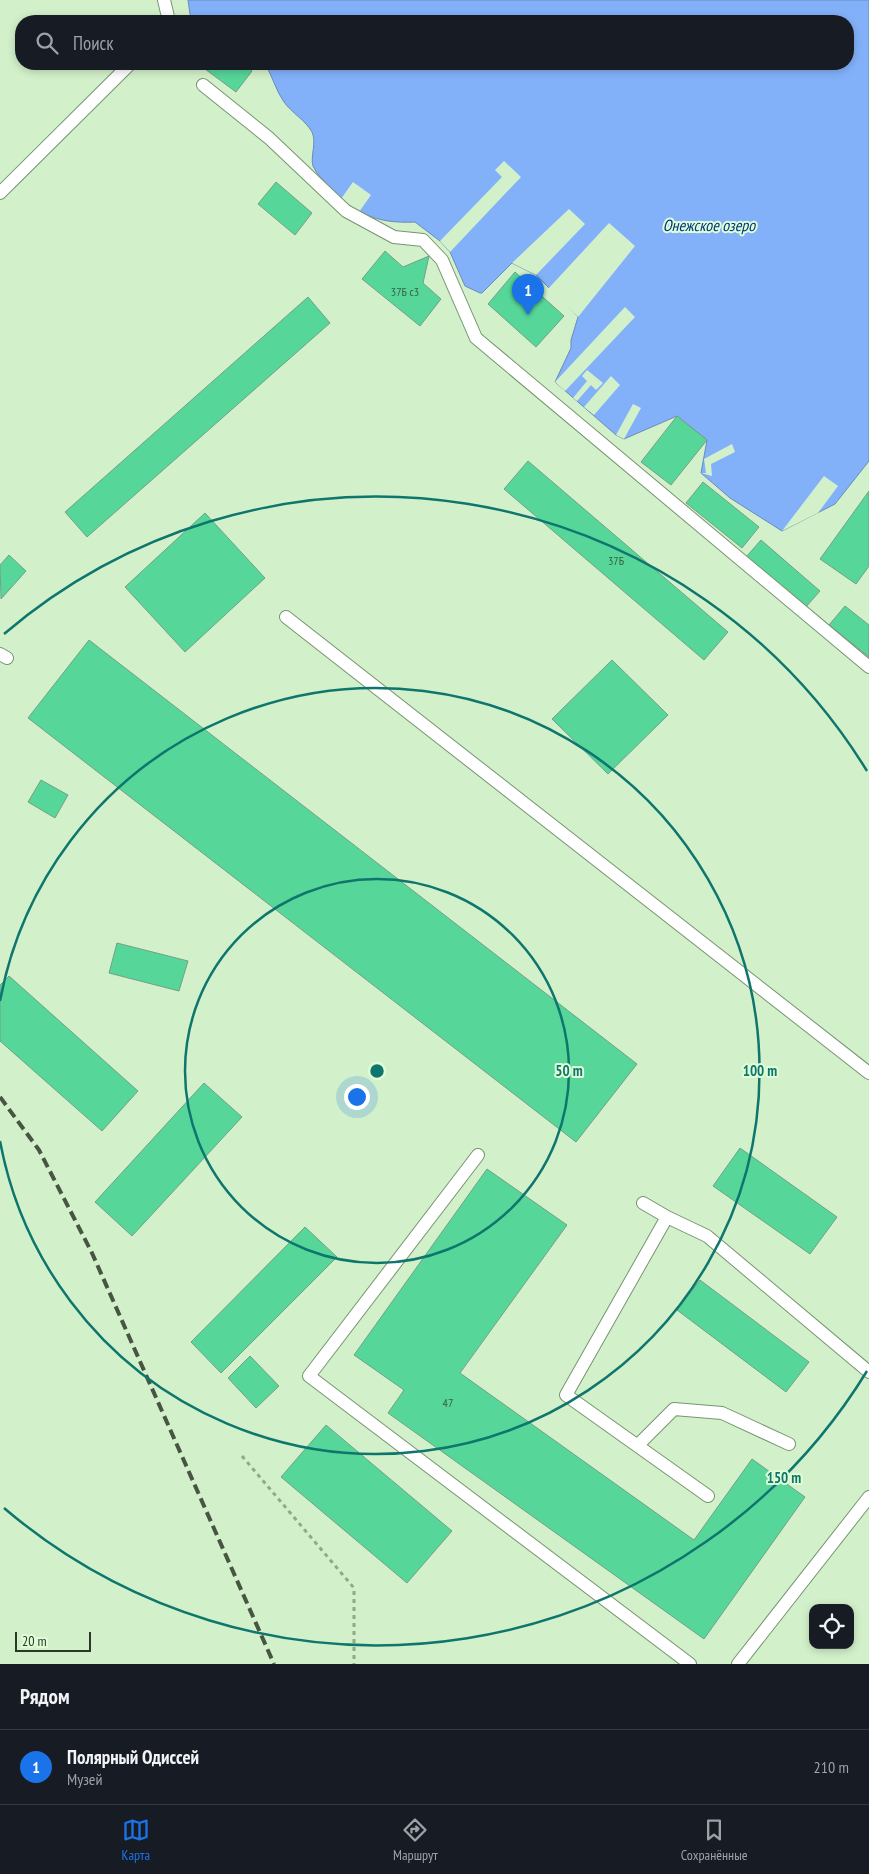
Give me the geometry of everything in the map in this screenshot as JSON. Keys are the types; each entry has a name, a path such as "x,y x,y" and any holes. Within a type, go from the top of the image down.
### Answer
{"lane":[{"path":"164,0 168,15"},
{"path":"0,193 124,70"},
{"path":"203,85 269,138 346,211 394,237 423,240 442,260 476,338 869,667"},
{"path":"286,617 869,1073"},
{"path":"478,1155 309,1376 690,1664"},
{"path":"643,1203 707,1236 869,1372"},
{"path":"667,1217 566,1395 708,1496"},
{"path":"638,1445 674,1409 722,1413 789,1444"},
{"path":"738,1664 869,1497"}],"path":[{"path":"242,1456 354,1588 354,1664"}],"water":[{"name":"Онежское озеро","path":"188,0 869,0 869,461 835,504 782,531 730,498 701,473 707,440 677,416 624,439 616,435 555,382 571,348 571,340 578,317 536,275 512,263 482,293 465,286 450,252 440,241 415,222 377,219 366,215 347,202 314,169 312,162 314,141 312,132 284,102 268,70 854,70 854,15 190,15"}],"pier":[{"path":"504,161 521,177 450,252 440,241 502,177 495,170"},
{"path":"353,182 371,195 359,212 341,199"},
{"path":"569,209 585,224 536,275 512,263"},
{"path":"609,223 635,246 578,317 548,289"},
{"path":"625,307 635,317 565,391 555,382"},
{"path":"587,370 603,383 596,390 591,385 577,401 573,398 587,381 582,376"},
{"path":"611,376 620,385 594,415 584,407"},
{"path":"633,404 641,408 624,439 616,435"},
{"path":"732,444 735,452 711,464 712,476 701,473 706,473 704,459"},
{"path":"824,476 838,486 818,513 782,531"}],"building":[{"path":"206,70 251,70 252,71 236,92"},
{"path":"276,182 312,213 295,235 258,204"},
{"path":"385,251 403,267 429,256 423,283 441,299 420,326 362,279"},
{"path":"515,272 564,316 536,347 488,304"},
{"path":"308,297 330,323 87,537 65,512"},
{"path":"677,416 707,440 671,485 641,462"},
{"path":"528,461 728,632 704,660 504,489"},
{"path":"703,482 759,527 742,548 686,503"},
{"path":"869,491 869,566 856,584 820,559"},
{"path":"205,513 265,578 185,652 125,587"},
{"path":"761,540 820,591 805,608 746,557"},
{"path":"9,555 26,571 1,599 0,565"},
{"path":"845,606 869,625 869,657 829,625"},
{"path":"89,640 637,1064 576,1142 28,718"},
{"path":"612,660 668,715 608,774 552,719"},
{"path":"41,780 68,795 55,818 28,802"},
{"path":"117,943 188,961 179,991 109,973"},
{"path":"9,976 138,1091 102,1131 0,1041 0,985"},
{"path":"204,1083 242,1117 132,1236 95,1202"},
{"path":"740,1148 837,1217 810,1254 713,1186"},
{"path":"487,1169 567,1225 460,1373 694,1540 752,1459 805,1497 704,1639 388,1413 404,1390 354,1355"},
{"path":"305,1227 337,1257 221,1373 191,1342"},
{"path":"700,1280 809,1362 786,1392 677,1310"},
{"path":"250,1356 279,1386 256,1408 228,1378"},
{"path":"326,1425 452,1531 407,1583 281,1477"}],"railway":[{"path":"0,1097 39,1150 92,1253 274,1664"}],"place":[{"name":"Полярный Одиссей","path":"528,315"}]}
